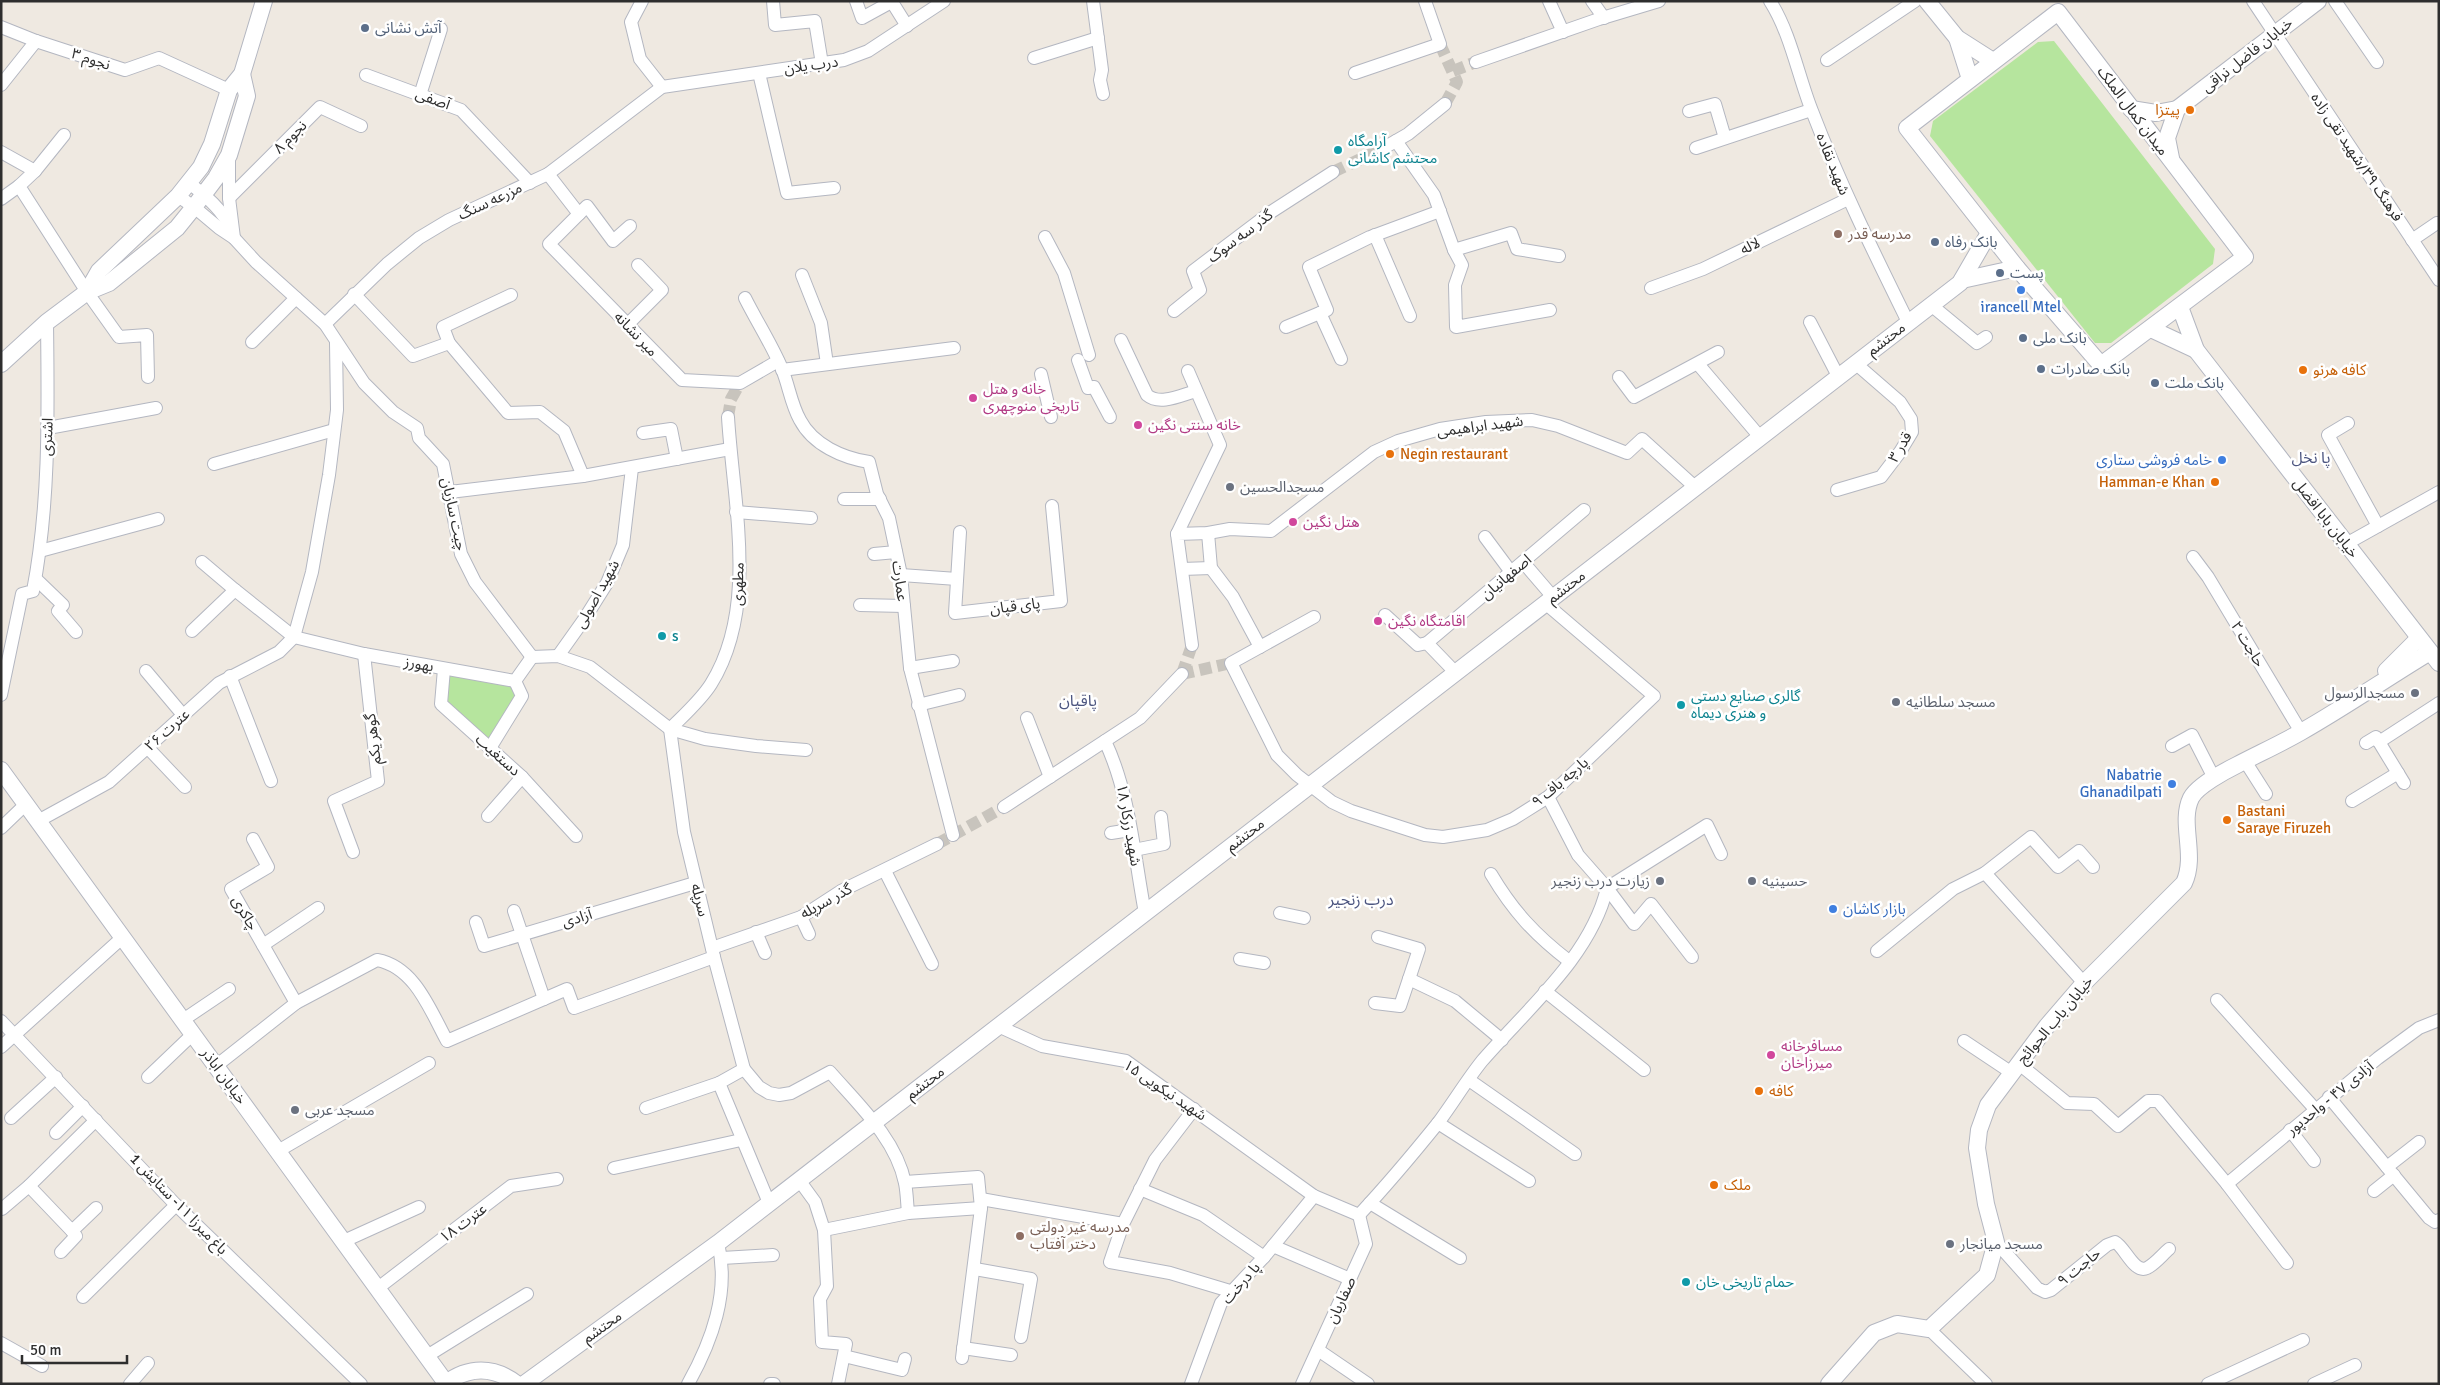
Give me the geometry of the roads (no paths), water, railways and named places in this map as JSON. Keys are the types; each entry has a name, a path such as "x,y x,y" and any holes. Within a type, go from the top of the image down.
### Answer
{"main road":[{"path":"86,292 99,270 178,196 201,167 212,144 229,90 242,74 264,1"},
{"path":"1927,1 1956,38 1970,79"},
{"name":"خیابان فاضل نراقی","path":"2131,109 2156,114 2178,109 2318,1"},
{"name":"میدان کمال الملک","path":"2058,12 2245,257 2100,366 2017,268 1907,128 1993,61 2058,12"},
{"path":"1956,38 1993,61"},
{"path":"1,364 47,322 86,292 109,283 177,228 199,201 229,155 247,96 242,74"},
{"path":"2172,162 2167,138 2178,109"},
{"name":"محتشم","path":"524,1384 720,1250 769,1203 1962,280 1989,233"},
{"name":"محتشم","path":"1962,280 2017,268"},
{"name":"خیابان بابا افضل","path":"2180,307 2196,350 2435,658"},
{"name":"خیابان بابا افضل","path":"2151,329 2196,350"},
{"name":"خیابان باب الحوائج","path":"2371,687 2419,638"},
{"name":"خیابان باب الحوائج","path":"1929,1330 1987,1275 1996,1242 1986,1204 1977,1148 1979,1130 1988,1105 2047,1026 2084,983 2184,883 2189,872 2190,851 2186,826 2191,797 2214,778 2301,732 2371,687 2435,658"},
{"name":"خیابان اباذر","path":"1,770 446,1383"},
{"path":"1829,1384 1874,1333 1896,1324 1929,1330"},
{"path":"446,1383 460,1374 476,1370 492,1371 507,1376 517,1384"}],"street":[{"path":"642,1 631,22 640,59 662,87"},
{"path":"773,1 774,25 815,22 822,64"},
{"path":"856,1 862,18 893,2 907,26"},
{"name":"درب یلان","path":"662,87 844,60 868,51 944,1"},
{"path":"1093,1 1103,94"},
{"path":"1355,73 1440,44 1425,1"},
{"path":"1549,1 1563,32"},
{"path":"1592,1 1604,18"},
{"path":"1476,62 1659,1"},
{"path":"1827,60 1914,1"},
{"name":"فرهنگ ۳۹/شهید تقی زاده","path":"2253,1 2439,280"},
{"path":"2335,1 2377,62"},
{"name":"شهید نقاده","path":"1773,2 1811,110 1848,199 1908,322"},
{"name":"نجوم ۳","path":"1,27 36,42 125,70 159,58 229,90"},
{"path":"420,95 442,29"},
{"path":"1034,58 1098,38"},
{"path":"1,85 36,42"},
{"path":"759,72 787,192 834,188"},
{"name":"آصفی","path":"366,75 461,110 530,183"},
{"name":"مزرعه سنگ","path":"325,324 387,264 433,228 548,174 662,87"},
{"path":"1382,149 1420,125 1445,104"},
{"path":"1689,111 1714,104 1725,138"},
{"name":"نجوم ۸","path":"229,198 320,108 361,126"},
{"path":"1696,148 1811,110"},
{"path":"1,199 35,171 64,135"},
{"path":"1396,141 1434,195 1454,250 1462,265 1455,286 1456,327 1550,310"},
{"path":"1,152 35,171"},
{"path":"229,155 229,198 234,238"},
{"name":"گذر سه سوک","path":"1174,311 1200,290 1193,271 1271,212 1333,172"},
{"path":"548,174 613,240 630,226"},
{"path":"189,183 199,201"},
{"path":"19,186 86,292 119,337 147,335 148,376"},
{"path":"178,196 199,201"},
{"name":"لاله","path":"1651,288 1704,269 1848,199"},
{"name":"چیت سازیان","path":"199,201 219,228 234,238 256,262 325,324 364,383 393,412 416,428 419,438 443,464 450,492 459,547 471,575 489,602 532,657"},
{"name":"میر نشانه","path":"583,210 549,244 682,380 740,383 780,366"},
{"path":"1286,327 1327,310 1309,267 1375,235 1440,211"},
{"path":"2412,240 2438,223"},
{"path":"1454,250 1511,233 1517,249 1559,256"},
{"path":"1375,235 1410,316"},
{"path":"1045,237 1064,273 1088,388 1094,387 1110,417"},
{"path":"627,324 662,290 638,265"},
{"path":"802,274 821,323 827,364"},
{"path":"354,294 412,356 449,342"},
{"path":"511,295 443,326 449,342 508,413 540,412 564,431 582,476"},
{"path":"252,342 296,298"},
{"path":"745,298 780,366 827,364 954,348"},
{"path":"1930,305 1977,344 1986,337"},
{"path":"1320,313 1341,360"},
{"name":"اشتری","path":"36,579 40,551 48,428 47,322"},
{"path":"1810,322 1838,376"},
{"path":"1121,340 1147,395 1151,398 1158,401 1196,390"},
{"path":"202,562 294,637 318,545 337,410 336,343"},
{"path":"1619,377 1634,396 1718,352"},
{"path":"1698,364 1760,437"},
{"name":"قدر ۳","path":"1837,490 1881,477 1912,432 1911,420 1900,402 1855,364"},
{"name":"عمارت","path":"780,366 799,419 805,429 838,454 853,460 869,462 880,499 889,518 901,575 910,668 953,835"},
{"path":"1188,371 1220,445 1177,534 1192,645"},
{"path":"1041,374 1051,417"},
{"path":"48,428 156,408"},
{"name":"مطهری","path":"670,729 711,685 729,650 734,630 739,585 736,512 728,417"},
{"name":"شهید ابراهیمی","path":"1177,534 1208,533 1230,529 1271,531 1374,452 1398,441 1457,426 1512,420 1540,421 1627,453 1642,439 1695,487"},
{"path":"2348,423 2328,435 2378,526"},
{"path":"643,433 671,429 678,459"},
{"path":"214,464 334,430"},
{"path":"450,492 582,476 730,449"},
{"name":"شهید اصولی","path":"558,656 585,618 607,582 623,545 632,468"},
{"path":"2346,544 2439,492"},
{"path":"844,500 880,499"},
{"name":"پای قپان","path":"960,532 955,613 1061,601 1052,506"},
{"name":"اصفهانیان","path":"1428,643 1584,510"},
{"path":"736,512 811,518"},
{"path":"40,551 158,519"},
{"path":"1208,533 1211,568 1233,597 1260,647 1314,617"},
{"path":"1485,537 1511,572"},
{"path":"874,554 896,552"},
{"name":"حاجت ۲","path":"2193,557 2208,577 2301,732"},
{"path":"1523,562 1549,600"},
{"path":"1182,570 1211,568"},
{"path":"901,575 957,579"},
{"path":"1,695 22,594 33,591 36,579 63,605 58,611 76,632"},
{"path":"192,631 234,590"},
{"name":"پارچه باف ۹","path":"1260,647 1231,663 1281,761 1310,785 1332,802 1371,819 1425,835 1443,837 1487,830 1512,819 1548,797 1654,696 1549,600"},
{"path":"860,605 904,606"},
{"path":"1385,615 1418,645 1428,643 1455,672"},
{"name":"بهورز","path":"294,637 364,654 515,681"},
{"name":"عترت ۲۶","path":"38,821 109,782 183,715 230,676 279,652 294,637"},
{"name":"گوهر یکم","path":"353,852 334,801 378,781 364,654"},
{"path":"490,748 522,696 515,681 532,657 558,656 590,667 670,729 705,739 806,750"},
{"path":"910,668 953,661"},
{"name":"دستغیب","path":"444,669 440,704 522,777 576,836"},
{"path":"146,671 183,715"},
{"path":"1004,808 1140,718 1182,674"},
{"path":"230,676 271,781"},
{"path":"918,705 959,695"},
{"path":"2379,742 2439,702"},
{"path":"1027,718 1050,777"},
{"name":"سرپله","path":"670,729 684,832 695,883 744,1069"},
{"path":"2172,746 2192,735 2214,778"},
{"path":"2352,801 2401,778 2376,737 2366,743"},
{"name":"شهید زرکار ۱۸","path":"1105,741 1120,778 1145,913"},
{"path":"148,748 185,787"},
{"path":"2245,761 2266,794"},
{"path":"488,816 522,777"},
{"path":"1548,797 1578,855 1607,888 1634,924 1651,904 1692,957"},
{"path":"1,828 26,804"},
{"path":"1134,850 1164,844 1160,817"},
{"path":"1359,1215 1438,1122 1469,1080 1545,991 1587,938 1598,915 1607,888 1707,825 1721,854"},
{"path":"1111,833 1130,830"},
{"path":"1877,951 1953,889 1986,873 2031,837 2058,867 2079,851 2093,868"},
{"name":"چاکری","path":"253,839 268,867 231,889 296,1003"},
{"name":"گذر سرپله","path":"544,999 567,989 574,1008 713,953 756,932 801,917 841,891 937,844"},
{"path":"885,871 932,964"},
{"path":"1986,873 2084,983"},
{"path":"1491,874 1510,906 1528,926 1569,961"},
{"name":"آزادی","path":"476,922 484,946 695,883"},
{"path":"263,945 318,908"},
{"path":"216,1066 296,1003 377,960 388,962 412,979 447,1041 544,999 514,911"},
{"path":"1280,913 1304,918"},
{"path":"801,917 809,934"},
{"path":"756,932 765,953"},
{"path":"1,1047 123,937"},
{"path":"1375,1003 1400,1006 1419,949 1378,937"},
{"path":"1240,959 1264,962"},
{"path":"1409,979 1455,1001 1502,1040"},
{"path":"183,1020 229,989"},
{"path":"1545,991 1644,1070"},
{"path":"2217,1000 2315,1109"},
{"name":"آزادی ۴۷ - واحدپور","path":"2227,1184 2315,1109 2419,1028 2439,1020"},
{"name":"باغ میرزا ۱۱- ستایش 1","path":"1,1021 176,1205 360,1384"},
{"name":"شهید نیکویی ۱۵","path":"998,1026 1042,1046 1126,1061 1314,1196 1359,1215"},
{"path":"148,1077 193,1034"},
{"path":"1964,1041 2015,1068 2067,1103 2094,1104 2118,1126 2148,1101 2158,1101 2227,1184 2287,1263"},
{"path":"278,1151 428,1063"},
{"path":"646,1108 719,1083 744,1069 759,1087 769,1093 779,1095 790,1093 830,1072 874,1122 890,1148 905,1182 908,1213"},
{"path":"12,1118 56,1077"},
{"path":"1469,1080 1574,1154"},
{"path":"719,1083 741,1140 769,1203"},
{"path":"2330,1098 2429,1218 2434,1222 2439,1220"},
{"path":"56,1133 83,1106"},
{"path":"1194,1109 1155,1160 1123,1224 1110,1262 1170,1273 1230,1291"},
{"path":"2,1209 96,1120"},
{"path":"1438,1122 1529,1181"},
{"path":"2290,1130 2314,1161"},
{"path":"614,1168 741,1140"},
{"path":"2374,1191 2419,1142"},
{"path":"905,1182 978,1178 981,1204 975,1269 963,1353 1011,1355"},
{"name":"عترت ۱۸","path":"378,1288 511,1186 557,1180"},
{"path":"799,1180 815,1202 824,1230 826,1286 820,1300 822,1342 846,1344 838,1384"},
{"path":"28,1186 76,1236 61,1252"},
{"path":"1140,1189 1203,1215 1264,1257"},
{"name":"پا درخت","path":"1192,1384 1221,1303 1230,1291 1264,1257 1314,1196"},
{"path":"1370,1203 1460,1258"},
{"path":"824,1230 908,1213 981,1204 1123,1224"},
{"path":"83,1298 176,1205"},
{"path":"344,1241 419,1207"},
{"path":"72,1232 96,1208"},
{"name":"صفاریان","path":"1302,1384 1366,1244 1359,1215"},
{"name":"حاجت ۹","path":"1996,1242 2037,1288 2045,1292 2051,1290 2107,1245 2114,1242 2121,1245 2137,1268 2142,1269 2147,1268 2169,1249"},
{"path":"1273,1246 1350,1279"},
{"path":"688,1384 700,1363 718,1311 722,1290 720,1250 773,1255"},
{"path":"975,1269 1031,1279 1021,1337"},
{"path":"427,1356 527,1294"},
{"path":"1929,1330 1986,1384"},
{"path":"2208,1384 2303,1340"},
{"path":"1,1343 42,1366"},
{"path":"1318,1350 1368,1384"},
{"path":"844,1356 902,1370 905,1359"},
{"path":"130,1384 148,1363"},
{"path":"2314,1384 2355,1364"}],"tunnel":[{"path":"1440,44 1457,82 1445,104"},
{"path":"1453,71 1476,62"},
{"path":"1333,172 1382,149"},
{"path":"728,417 731,399 740,383"},
{"path":"1182,674 1192,645"},
{"path":"1182,674 1231,663"},
{"path":"937,844 1004,807"}],"place":[{"name":"آتش نشانی","path":"365,28"},
{"name":"پیتزا","path":"2190,110"},
{"name":"آرامگاه محتشم کاشانی","path":"1338,150"},
{"name":"مدرسه قدر","path":"1838,234"},
{"name":"بانک رفاه","path":"1935,242"},
{"name":"پست","path":"2000,273"},
{"name":"irancell Mtel","path":"2021,290"},
{"name":"بانک ملی","path":"2023,338"},
{"name":"بانک صادرات","path":"2041,369"},
{"name":"کافه هرنو","path":"2303,370"},
{"name":"بانک ملت","path":"2155,383"},
{"name":"خانه و هتل تاریخی منوچهری","path":"973,398"},
{"name":"خانه سنتی نگین","path":"1138,425"},
{"name":"Negin restaurant","path":"1390,454"},
{"name":"خامه فروشی ستاری","path":"2222,460"},
{"name":"Hamman-e Khan","path":"2215,482"},
{"name":"مسجدالحسین","path":"1230,487"},
{"name":"هتل نگین","path":"1293,522"},
{"name":"اقامتگاه نگین","path":"1378,621"},
{"name":"s","path":"662,636"},
{"name":"مسجدالرسول","path":"2415,693"},
{"name":"مسجد سلطانیه","path":"1896,702"},
{"name":"گالری صنایع دستی و هنری دیماه","path":"1681,705"},
{"name":"Nabatrie Ghanadilpati","path":"2172,784"},
{"name":"Bastani Saraye Firuzeh","path":"2227,820"},
{"name":"زیارت درب زنجیر","path":"1660,881"},
{"name":"حسینیه","path":"1752,881"},
{"name":"بازار کاشان","path":"1833,909"},
{"name":"مسافرخانه میرزاخان","path":"1771,1055"},
{"name":"کافه","path":"1759,1091"},
{"name":"مسجد عربی","path":"295,1110"},
{"name":"ملک","path":"1714,1185"},
{"name":"مدرسه غیر دولتی دختر آفتاب","path":"1020,1236"},
{"name":"مسجد میانجار","path":"1950,1244"},
{"name":"حمام تاریخی خان","path":"1686,1282"}],"district":[{"name":"پا نخل","path":"2311,457"},
{"name":"پاقپان","path":"1078,700"},
{"name":"درب زنجیر","path":"1361,899"}]}
